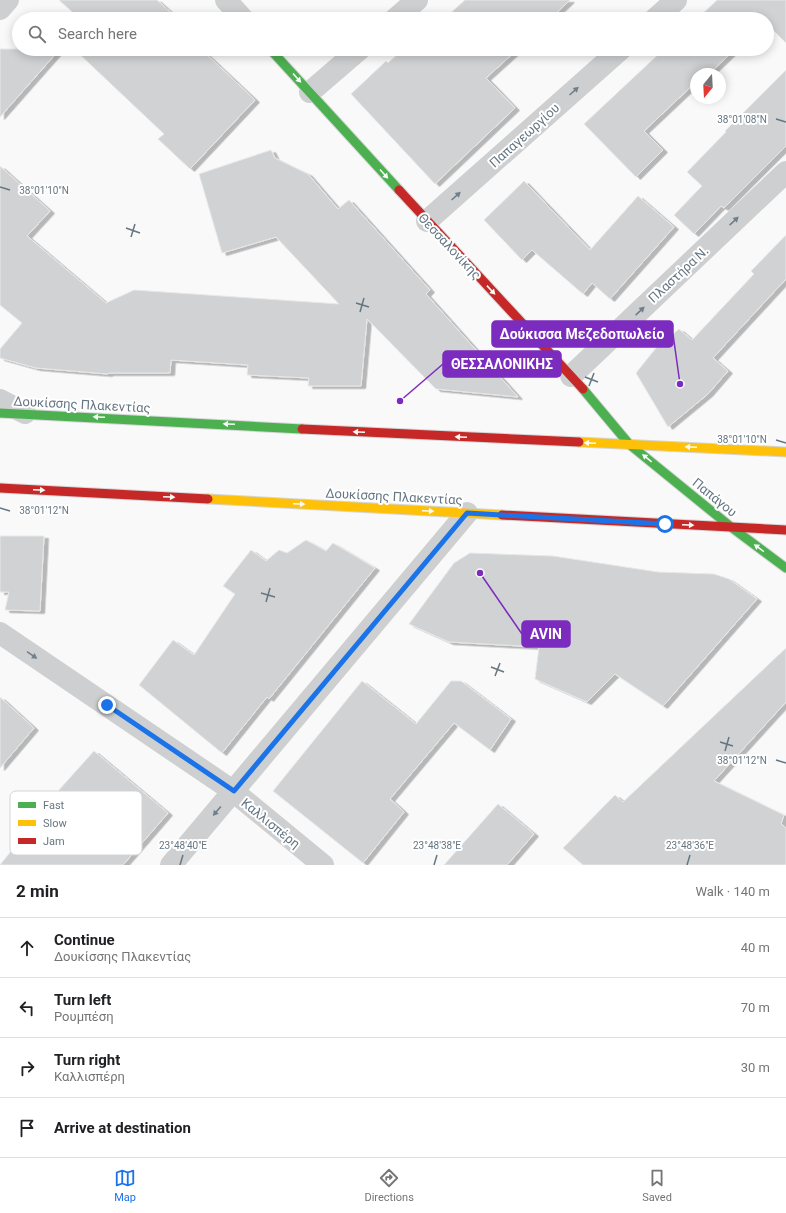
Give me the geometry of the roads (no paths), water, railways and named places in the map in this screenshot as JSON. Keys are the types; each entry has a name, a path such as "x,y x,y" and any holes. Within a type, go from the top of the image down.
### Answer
{"main road":[{"name":"Θεσσαλονίκης","path":"277,56 571,376 629,444"},
{"name":"Δουκίσσης Πλακεντίας","path":"0,413 25,413 406,434 786,452"},
{"name":"Παπάγου","path":"629,444 731,527 786,568"},
{"name":"Δουκίσσης Πλακεντίας","path":"0,488 786,530"}],"street":[{"path":"0,9 8,0"},
{"path":"226,0 237,12"},
{"path":"403,12 418,0"},
{"path":"663,12 676,0"},
{"path":"310,92 352,56"},
{"name":"Παπαγεωργίου","path":"427,221 613,56"},
{"name":"Πλαστήρα Ν.","path":"571,376 785,175"},
{"path":"0,400 25,413"},
{"path":"171,865 467,513"},
{"name":"Καλλισπέρη","path":"0,634 234,791 323,865"}],"place":[{"name":"Δούκισσα Μεζεδοπωλείο","path":"680,384"},
{"name":"ΘΕΣΣΑΛΟΝΙΚΗΣ","path":"400,401"},
{"name":"AVIN","path":"480,573"}]}
